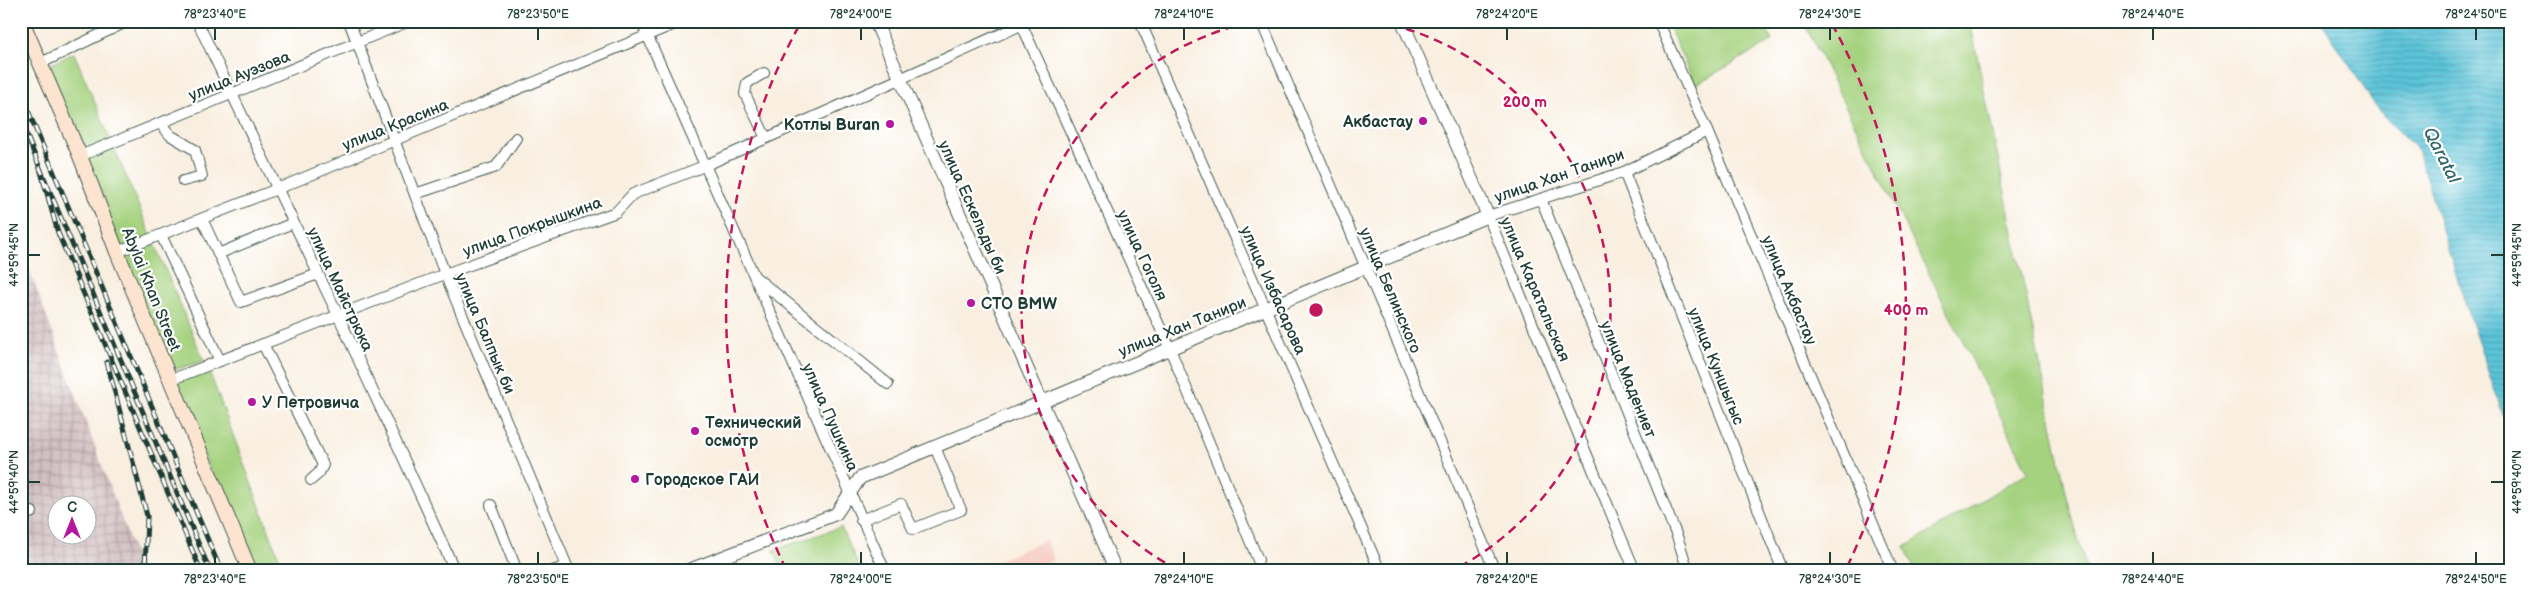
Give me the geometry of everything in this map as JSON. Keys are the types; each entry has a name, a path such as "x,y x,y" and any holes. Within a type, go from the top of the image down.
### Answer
{"main road":[{"name":"Abylai Khan Street","path":"22,21 80,156 117,252 250,571"}],"street":[{"path":"40,64 128,21"},
{"name":"улица Майстрюка","path":"197,21 338,315 434,529 455,571"},
{"name":"улица Балпык би","path":"349,21 445,274 568,568"},
{"name":"улица Ауэзова","path":"80,156 409,21"},
{"name":"улица Пушкина","path":"641,21 848,493 885,571"},
{"name":"улица Красина","path":"117,252 395,141 682,21"},
{"name":"улица Ескельды би","path":"875,21 898,78 1116,571"},
{"name":"улица Избасарова","path":"1140,21 1380,571"},
{"name":"улица Белинского","path":"1261,21 1495,571"},
{"name":"улица Каратальская","path":"1402,21 1488,216 1635,571"},
{"name":"улица Акбастау","path":"1658,21 1707,131 1893,571"},
{"name":"улица Покрышкина","path":"170,380 445,274 616,212 633,194 704,166 1024,22"},
{"name":"улица Гоголя","path":"1024,22 1170,349 1258,560"},
{"path":"764,73 747,83 745,94 766,138"},
{"path":"160,123 170,135 195,150 202,176 183,181"},
{"name":"улица Хан Танири","path":"686,571 836,514 848,493 860,478 1488,216 1624,172 1707,131"},
{"path":"415,194 496,167 516,138"},
{"name":"улица Куншыгыс","path":"1624,172 1783,571"},
{"name":"улица Мадениет","path":"1542,199 1678,539 1688,571"},
{"path":"202,219 241,302 318,274"},
{"path":"218,254 293,223"},
{"path":"161,235 220,361"},
{"name":"улица Пушкина","path":"752,275 888,384"},
{"path":"264,344 323,465 319,473 311,480"},
{"path":"861,520 901,504 913,529 960,510 935,447"},
{"path":"491,505 517,571"},
{"path":"21,516 32,512"},
{"path":"553,571 568,568"}],"shaded area":[{"path":"21,247 141,571 21,571"},
{"path":"1046,540 1054,560 1029,571 973,571"}],"green space":[{"path":"1666,21 1763,21 1772,41 1695,85"},
{"path":"1803,21 1970,21 2067,497 2087,571 1915,571 1905,547 2028,472"},
{"path":"74,53 204,361 171,371 45,67"},
{"path":"208,368 284,571 252,571 174,382"},
{"path":"841,527 861,571 782,571 774,550"}],"water":[{"name":"Qaratal","path":"2321,21 2510,21 2510,435 2471,322 2417,150 2378,110"}],"railway":[{"path":"21,94 221,571"},
{"path":"21,122 40,168"},
{"path":"201,571 58,233 40,168 210,571"},
{"path":"107,362 147,516 145,571"}],"place":[{"name":"Акбастау","path":"1423,121"},
{"name":"Котлы Buran","path":"890,124"},
{"name":"СТО BMW","path":"971,303"},
{"name":"У Петровича","path":"252,402"},
{"name":"Технический осмотр","path":"695,431"},
{"name":"Городское ГАИ","path":"635,479"}]}
